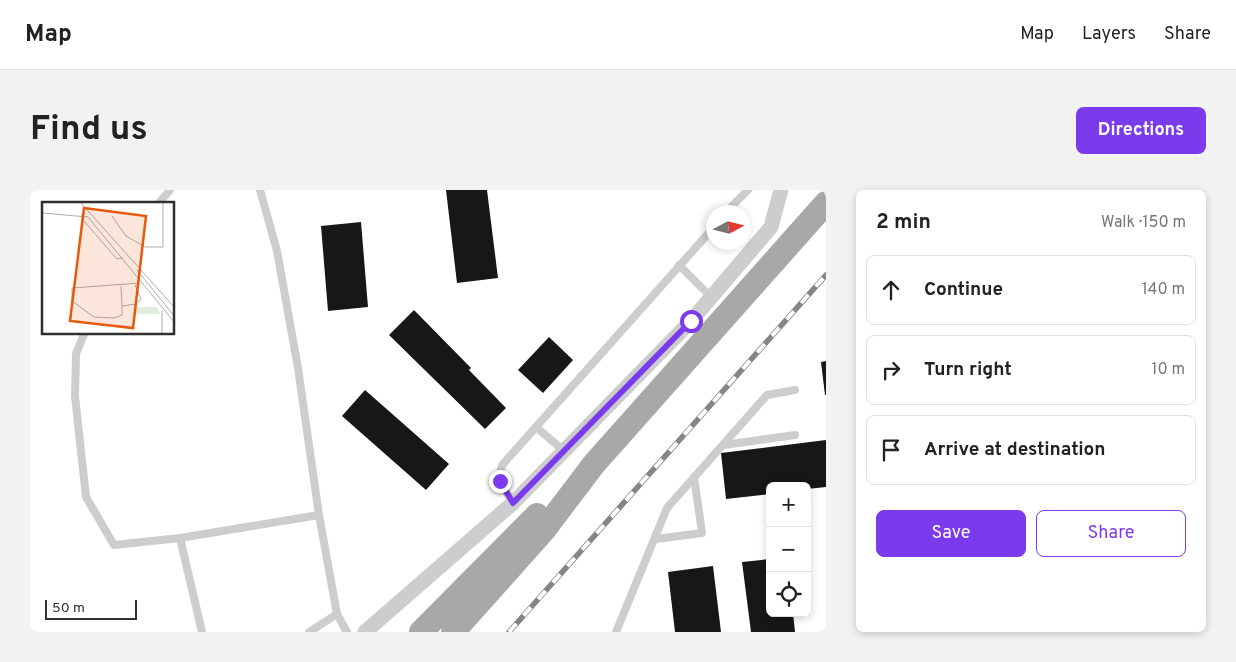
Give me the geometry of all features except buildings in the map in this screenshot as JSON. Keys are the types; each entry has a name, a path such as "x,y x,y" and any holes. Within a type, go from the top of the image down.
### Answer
{"main road":[{"path":"453,632 544,530 594,464 818,212"},
{"path":"420,632 532,520 594,464"}],"street":[{"path":"365,632 513,503 691,321 771,227 781,190"}],"lane":[{"path":"160,202 170,190"},
{"path":"260,190 277,251 298,368 319,515 336,614 347,632"},
{"path":"733,205 748,190"},
{"path":"513,503 500,481 498,473 503,464 706,236"},
{"path":"679,265 712,297"},
{"path":"84,335 76,354 75,396 86,497 114,545 180,538 319,515"},
{"path":"616,632 656,539 667,508 767,395 795,390"},
{"path":"536,427 564,451"},
{"path":"724,445 795,435"},
{"path":"656,539 702,533 694,477"},
{"path":"180,538 202,632"},
{"path":"309,632 336,614"}],"railway":[{"path":"509,632 826,275"}],"route":[{"path":"500,481 513,503 691,321"}]}
